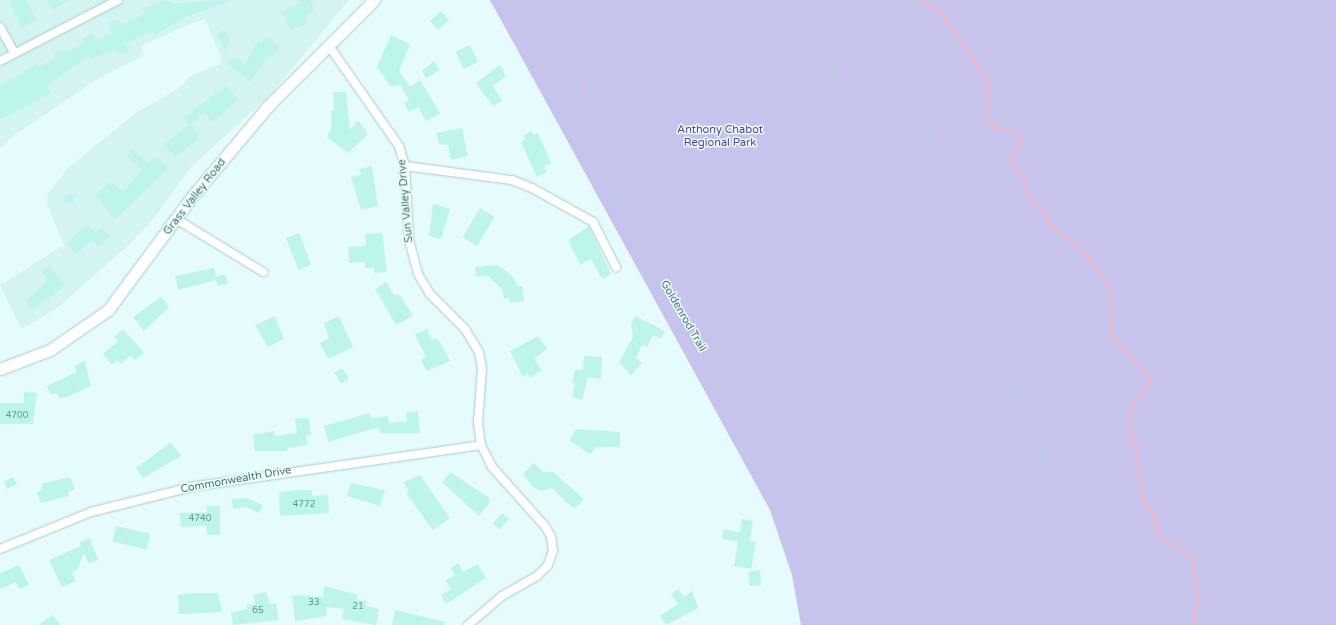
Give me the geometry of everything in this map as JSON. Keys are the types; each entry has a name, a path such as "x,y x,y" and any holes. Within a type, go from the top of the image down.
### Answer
{"main road":[{"name":"Grass Valley Road","path":"0,369 50,350 108,310 176,219 268,106 373,0"}],"street":[{"path":"0,61 14,52 118,0"},
{"path":"0,27 14,52"},
{"name":"Sun Valley Drive","path":"329,46 389,128 405,166 409,240 418,274 430,294 465,329 479,352 482,369 478,422 481,446 504,482 545,526 553,551 548,565 537,576 502,596 468,625"},
{"path":"405,166 512,180 532,188 593,222 616,267"},
{"path":"176,219 263,272"},
{"name":"Commonwealth Drive","path":"0,549 91,512 191,487 481,446"}],"path":[{"path":"505,0 529,49 620,203"},
{"name":"Goldenrod Trail","path":"565,0 611,153 620,203 796,523 812,574 819,625"},
{"path":"782,0 802,9 831,41 836,52 834,76 838,82 849,86 874,81 886,83 904,91 921,106 929,126 929,140 920,158 920,182 926,190 960,206 977,247 1018,290 1036,327 1035,344 1018,362 1007,386 1009,391 1027,396 1044,412 1047,450 1043,465 1016,510 1021,518 1040,528 1072,539 1076,555 1071,594 1106,605 1114,625"},
{"path":"1336,29 1298,53 1226,67 1213,79 1209,90 1211,102 1222,116 1239,123 1275,120 1298,127 1336,156"}],"shaded area":[{"path":"0,0 349,0 270,95 190,168 155,217 130,244 56,309 21,329 0,285 64,245 47,204 48,194 67,169 137,112 179,88 190,76 220,64 221,58 205,19 192,23 141,46 144,55 99,78 13,136 0,149"}],"green space":[{"name":"Anthony Chabot Regional Park","path":"490,0 1336,0 1336,625 801,625 792,575 770,510"}],"building":[{"path":"8,0 26,0 37,19 22,28"},
{"path":"47,0 70,0 53,10"},
{"path":"165,0 174,3 231,0 183,18 155,35 153,31 139,37 125,44 128,51 121,54 114,50 92,59 90,55 53,81 47,87 51,93 0,120 0,86 37,64 39,67 55,58 54,54 63,49 66,53 84,43 82,39 92,33 96,41 112,33 108,23 118,19 120,25 145,14 143,9"},
{"path":"298,0 310,0 315,11 307,14 307,23 291,30 282,12 300,3"},
{"path":"441,11 449,20 438,30 430,21"},
{"path":"224,30 229,38 226,51 216,35"},
{"path":"391,35 410,44 399,71 410,87 420,80 440,113 426,121 418,107 409,112 404,103 409,100 400,85 391,87 377,67"},
{"path":"266,36 280,47 272,57 269,55 250,82 228,64 234,56 245,64 258,41 261,43"},
{"path":"470,45 478,62 464,69 455,52"},
{"path":"434,61 440,70 426,78 422,71"},
{"path":"500,65 506,76 493,86 502,101 493,106 476,83"},
{"path":"226,86 238,99 213,122 204,113 190,125 198,135 197,140 175,157 164,144 189,125 183,118"},
{"path":"333,92 346,92 350,130 358,120 368,134 348,153 327,137 331,129 331,111 334,110"},
{"path":"462,128 468,156 451,160 448,145 439,144 436,133"},
{"path":"531,131 534,135 538,133 551,163 544,167 547,172 537,177 521,142 525,140 523,136"},
{"path":"133,149 149,163 155,156 168,168 115,220 95,195 111,181 123,192 142,170 127,156"},
{"path":"372,166 378,206 361,210 351,177 361,175 359,169"},
{"path":"65,194 75,195 74,203 64,202"},
{"path":"433,204 450,209 441,239 429,236"},
{"path":"480,208 495,217 477,246 462,237"},
{"path":"86,224 96,233 101,227 110,236 99,247 91,240 77,254 67,243"},
{"path":"589,226 611,274 602,279 591,259 580,265 568,240"},
{"path":"299,233 311,265 298,270 286,238"},
{"path":"382,233 387,272 374,273 374,268 365,268 365,262 349,263 348,247 366,246 365,234"},
{"path":"498,265 512,276 518,286 522,286 524,301 510,303 509,298 504,299 502,289 487,275 476,277 475,267"},
{"path":"49,266 65,286 32,310 26,301 48,279 42,271"},
{"path":"214,268 216,277 225,274 228,284 218,286 216,280 178,290 175,276"},
{"path":"386,282 394,295 400,295 413,316 396,325 375,289"},
{"path":"161,297 169,307 144,331 133,317"},
{"path":"275,316 284,339 268,347 255,325"},
{"path":"339,316 353,347 328,359 320,343 329,338 324,323"},
{"path":"635,316 665,331 661,339 653,335 647,347 642,345 636,358 642,363 631,375 619,362 633,337 631,325"},
{"path":"123,329 144,353 135,360 131,355 121,364 117,360 112,365 103,354 118,341 114,337"},
{"path":"427,329 432,340 436,338 440,342 450,361 427,371 421,360 426,357 415,335"},
{"path":"538,336 547,349 534,359 542,370 530,378 527,374 523,377 510,351"},
{"path":"584,356 602,357 601,379 588,377 582,400 572,397 575,384 572,383 575,370 583,369"},
{"path":"85,361 91,386 67,397 59,398 57,393 51,395 47,386 77,372 74,366"},
{"path":"342,368 349,379 341,384 334,373"},
{"path":"24,392 37,393 33,424 0,424 0,403 24,403"},
{"path":"418,411 420,433 380,433 379,427 328,442 324,426 369,413 371,418 388,416 389,423 407,421 406,413"},
{"path":"309,418 311,435 306,435 307,445 287,448 288,451 255,451 253,435 274,431 275,436 297,433 295,419"},
{"path":"576,429 620,432 620,447 596,447 590,454 569,440"},
{"path":"171,442 181,456 143,478 136,468"},
{"path":"534,463 543,472 553,472 584,499 574,509 552,488 541,491 533,487 523,474"},
{"path":"450,472 488,497 490,502 479,516 442,482"},
{"path":"420,475 450,518 433,530 406,493 409,491 403,482"},
{"path":"13,477 17,484 7,489 4,481"},
{"path":"70,477 75,489 68,492 69,496 41,503 37,492 43,489 41,484"},
{"path":"351,483 385,490 380,506 347,496"},
{"path":"312,490 312,496 328,495 329,513 280,516 279,492"},
{"path":"246,498 263,505 259,513 246,507 233,509 232,499"},
{"path":"207,506 220,506 220,535 207,535 206,526 181,527 180,513 207,512"},
{"path":"502,513 509,519 500,529 493,524"},
{"path":"742,519 753,521 750,541 756,542 751,569 734,566 738,542 722,539 723,529 740,532"},
{"path":"116,526 150,534 147,549 112,542"},
{"path":"90,538 98,560 89,564 84,553 77,570 72,572 76,581 62,587 49,560 81,546 80,542"},
{"path":"458,563 463,572 478,564 486,578 446,604 441,595 451,589 445,580 455,575 451,568"},
{"path":"19,565 29,585 19,589 16,582 0,589 0,573"},
{"path":"760,570 761,585 750,586 748,572"},
{"path":"324,586 358,595 357,600 367,601 366,606 379,609 376,625 342,619 344,609 326,607 327,616 295,621 292,595 323,597"},
{"path":"678,589 684,597 692,591 698,608 666,625 660,616 678,604 671,594"},
{"path":"266,592 270,604 276,603 279,620 233,625 231,613 247,609 247,605 255,604 253,595"},
{"path":"218,593 222,612 179,614 178,595"},
{"path":"395,610 445,622 445,625 392,625"},
{"path":"53,615 60,625 38,625"}],"waterway":[{"path":"921,0 941,12 988,81 985,114 994,127 1013,130 1019,136 1021,144 1012,153 1012,165 1023,176 1030,199 1047,214 1047,222 1084,253 1102,275 1110,292 1111,335 1149,377 1146,388 1129,410 1131,439 1137,449 1136,459 1144,504 1155,515 1158,535 1192,557 1197,599 1192,625"}]}
